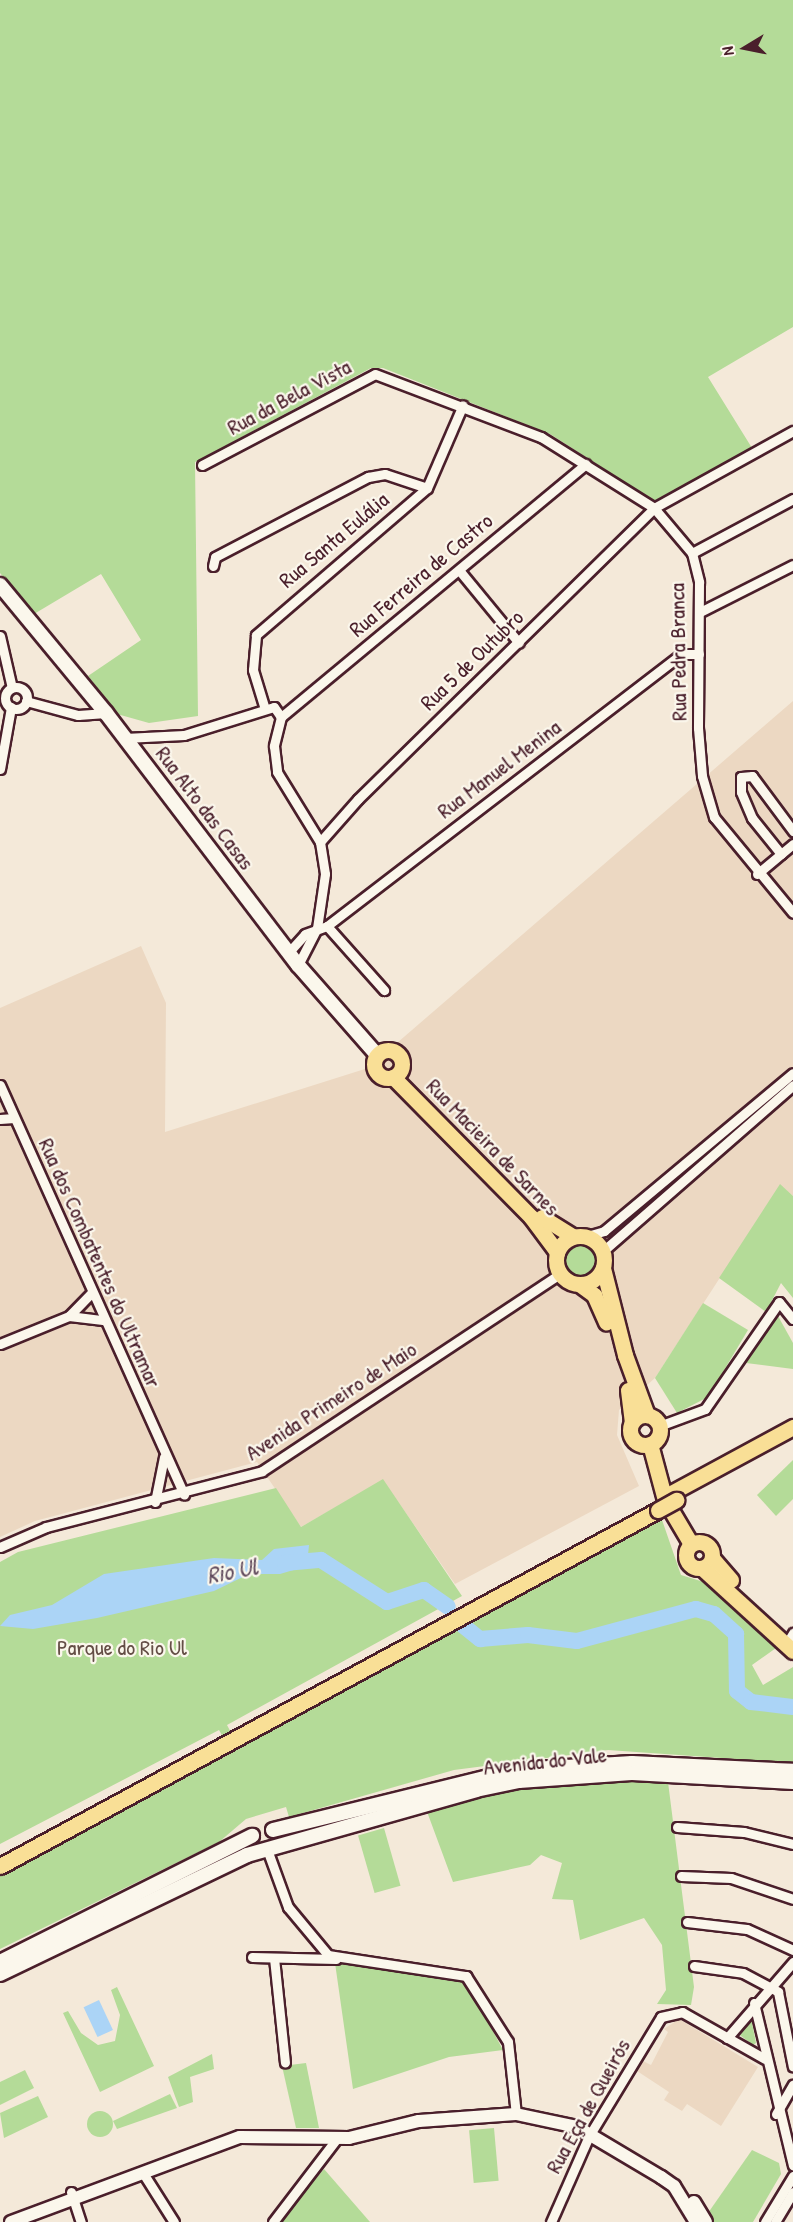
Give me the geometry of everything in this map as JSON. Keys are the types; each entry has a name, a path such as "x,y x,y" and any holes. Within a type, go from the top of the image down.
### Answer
{"main road":[{"name":"Rua Alto das Casas","path":"0,585 106,713 288,953 376,1055"},
{"path":"376,1055 393,1051 402,1062 397,1074"},
{"name":"Rua Macieira de Sarnes","path":"397,1074 537,1212 579,1236"},
{"name":"Rua Macieira de Sarnes","path":"397,1074 531,1218 557,1252"},
{"path":"650,1444 633,1439 633,1405 602,1311 594,1295 560,1274 557,1252 579,1236 603,1251 603,1268 613,1315 647,1415 659,1426 650,1444 666,1500 691,1544 688,1562 707,1563 792,1641"},
{"path":"579,1284 593,1281 603,1268"},
{"path":"632,1422 647,1415"},
{"path":"0,1866 656,1506 793,1427"},
{"path":"674,1496 793,1435"},
{"path":"0,1859 656,1506"},
{"path":"691,1544 706,1544 707,1563"},
{"name":"Avenida do Vale","path":"0,1962 252,1836 261,1827 273,1830 517,1770 632,1763 793,1771"},
{"name":"Avenida do Vale","path":"0,1974 267,1850 519,1781 632,1773 793,1782"},
{"path":"252,1836 267,1850 277,1838 273,1830"}],"street":[{"name":"Rua da Bela Vista","path":"202,465 375,374 463,405"},
{"name":"Rua Pedra Branca","path":"463,405 541,437 586,464 654,508 692,553 700,612 702,776 714,817 757,874 793,913"},
{"name":"Rua Santa Eulália","path":"264,706 252,650 264,624 427,488 463,405"},
{"name":"Rua 5 de Outubro","path":"320,842 654,508 793,431"},
{"name":"Rua Ferreira de Castro","path":"281,717 586,464"},
{"path":"213,566 215,557 368,477 385,474 427,488"},
{"path":"692,553 793,499"},
{"path":"700,612 793,565"},
{"path":"459,570 519,643"},
{"path":"0,636 12,688 5,699 11,707 0,769"},
{"name":"Rua Manuel Menina","path":"327,926 682,654 699,654"},
{"path":"12,688 24,692 26,701"},
{"path":"11,707 26,701 78,715 106,713"},
{"path":"125,738 184,735 264,706 274,708 281,717 274,746 277,772 320,842 325,874 317,928 298,965"},
{"path":"781,854 752,818 741,792 741,777 752,776 793,831"},
{"path":"757,874 793,844"},
{"path":"288,953 317,928 327,926 384,990"},
{"path":"579,1236 604,1231 793,1073"},
{"name":"Rua dos Combatentes do Ultramar","path":"0,1085 2,1099 14,1118 164,1457 184,1495"},
{"path":"603,1251 793,1085"},
{"path":"0,1119 14,1118"},
{"name":"Avenida Primeiro de Maio","path":"0,1547 46,1527 234,1483 285,1459 560,1274"},
{"path":"0,1344 69,1316 92,1292"},
{"path":"659,1426 705,1409 779,1302 793,1319"},
{"path":"69,1316 104,1320"},
{"path":"155,1502 164,1457"},
{"path":"677,1827 744,1832 793,1844"},
{"path":"267,1850 288,1907 312,1941 341,1957"},
{"path":"681,1876 731,1878 793,1899"},
{"path":"687,1922 747,1929 793,1950"},
{"path":"252,1957 341,1957 466,1976 508,2042 516,2114"},
{"path":"274,1958 285,2062"},
{"path":"765,2059 727,2038 767,1986 793,1962"},
{"path":"694,1966 742,1973 778,1992 793,2067"},
{"path":"754,2003 776,2114 793,2165"},
{"name":"Rua Eça de Queirós","path":"551,2222 589,2136 666,2014 682,2012 727,2038"},
{"path":"776,2114 793,2085"},
{"path":"11,2222 72,2195 180,2156 250,2135 338,2137 406,2126 516,2114 577,2127 674,2186 696,2222"},
{"path":"406,2126 517,2120 607,2139 665,2170 690,2195 706,2222"},
{"path":"273,2222 338,2137"},
{"path":"0,2219 143,2173 180,2156"},
{"path":"143,2173 174,2222"},
{"path":"765,2222 793,2176"},
{"path":"775,2222 793,2192"},
{"path":"72,2195 81,2222"}],"shaded area":[{"path":"793,701 793,1196 780,1185 655,1378 619,1410 617,1435 639,1486 455,1584 383,1480 301,1527 257,1462 35,1521 0,1537 0,1008 141,946 166,1003 165,1132 368,1068"},
{"path":"679,2019 758,2067 721,2126 687,2104 682,2111 664,2100 669,2092 637,2071 643,2061 651,2065 668,2032 664,2029"}],"green space":[{"path":"0,0 793,0 793,327 708,377 752,448 654,501 550,434 383,368 371,368 195,462 198,716 149,723 117,714 88,676 141,640 101,574 34,614 0,573"},
{"path":"780,1184 793,1196 793,1298 781,1283 766,1312 719,1278"},
{"path":"580,1242 592,1247 597,1259 592,1271 580,1276 568,1271 563,1259 568,1247"},
{"path":"703,1303 748,1330 708,1397 677,1413 655,1378"},
{"path":"778,1316 793,1343 793,1369 746,1363"},
{"path":"793,1460 793,1499 776,1516 757,1495"},
{"name":"Parque do Rio Ul","path":"383,1479 462,1596 227,1725 238,1746 661,1517 681,1575 707,1583 776,1648 752,1665 763,1685 793,1667 793,1763 608,1750 454,1770 289,1817 286,1807 246,1819 219,1842 0,1949 0,1874 231,1751 219,1730 0,1844 0,1562 18,1552 276,1488 301,1527"},
{"path":"627,1781 668,1782 694,1987 691,2005 657,2004 666,1990 662,1945 644,1918 580,1940 573,1900 552,1899 562,1863 541,1855 530,1865 453,1882 426,1809 521,1789"},
{"path":"384,1828 401,1886 375,1893 358,1835"},
{"path":"335,1963 466,1981 503,2050 449,2057 353,2089"},
{"path":"117,1987 154,2066 100,2092 63,2013 68,2011 81,2033 98,2045 115,2041 120,2015 111,1990"},
{"path":"751,2018 756,2043 753,2045 737,2033"},
{"path":"212,2054 214,2069 190,2077 193,2102 179,2107 168,2077"},
{"path":"306,2063 319,2128 296,2128 282,2066"},
{"path":"25,2070 34,2088 0,2105 0,2082"},
{"path":"170,2094 177,2108 117,2129 113,2121"},
{"path":"38,2096 48,2117 4,2138 0,2113"},
{"path":"100,2111 109,2115 113,2124 109,2133 100,2137 91,2133 87,2124 91,2115"},
{"path":"494,2128 499,2181 474,2183 469,2130"},
{"path":"752,2150 779,2163 781,2174 753,2222 713,2222 708,2213"},
{"path":"324,2169 370,2222 278,2222"}],"water":[{"path":"309,1545 307,1566 280,1574 249,1574 214,1591 97,1618 33,1629 0,1626 10,1615 52,1605 104,1574 214,1558 262,1560 274,1549"},
{"path":"99,2000 113,2030 98,2037 84,2007"}],"waterway":[{"name":"Rio Ul","path":"285,1563 321,1560 387,1602 424,1590 448,1607"},
{"name":"Rio Ul","path":"460,1623 480,1639 528,1635 577,1641 696,1609 714,1614 736,1634 737,1691 751,1702 793,1707"}]}
